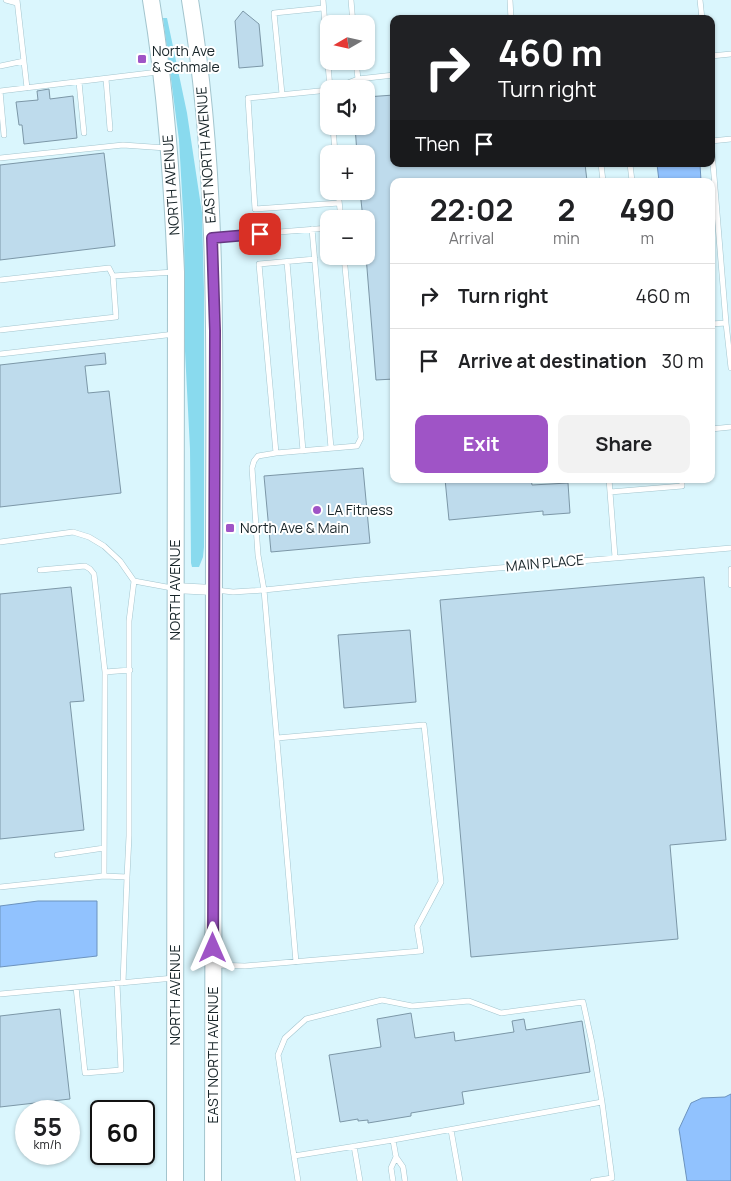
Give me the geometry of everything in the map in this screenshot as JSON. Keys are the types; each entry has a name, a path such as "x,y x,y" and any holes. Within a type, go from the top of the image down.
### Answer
{"main road":[{"name":"NORTH AVENUE","path":"150,0 161,71 169,148 176,272 175,1181"},
{"name":"EAST NORTH AVENUE","path":"190,0 201,78 208,150 215,331 213,1181"},
{"path":"194,24 198,0"}],"street":[{"path":"175,588 213,590"}],"lane":[{"path":"6,0 17,2 27,88"},
{"path":"323,0 329,80"},
{"path":"351,0 352,15"},
{"path":"510,0 511,15"},
{"path":"700,0 702,15"},
{"path":"282,94 274,12 323,8"},
{"path":"715,56 731,54"},
{"path":"0,66 24,61"},
{"path":"357,70 358,79 390,75"},
{"path":"4,135 0,91 161,71"},
{"path":"106,79 110,129"},
{"path":"79,82 84,133"},
{"path":"320,90 248,98 255,209 339,203"},
{"path":"715,140 731,139"},
{"path":"0,158 123,145 169,148"},
{"path":"715,189 731,368"},
{"path":"339,200 340,210"},
{"path":"312,229 331,448"},
{"path":"212,238 320,229"},
{"path":"276,453 259,264 315,259"},
{"path":"287,262 303,451"},
{"path":"296,962 264,590 258,555 252,468 258,456 357,446 360,438 345,265"},
{"path":"0,280 110,268 113,276 116,317 0,330"},
{"path":"113,276 176,272"},
{"path":"715,324 726,323"},
{"path":"0,354 175,334"},
{"path":"715,429 731,427"},
{"path":"609,483 615,557"},
{"path":"610,492 682,486 682,483"},
{"path":"0,542 73,532 89,537 104,546 120,561 134,581 129,621 129,836 120,983 121,1070 85,1073 76,987"},
{"name":"MAIN PLACE","path":"213,590 233,592 264,590 731,548"},
{"path":"40,570 85,566 94,574 105,672 104,876"},
{"path":"731,569 731,586"},
{"path":"134,581 175,588"},
{"path":"105,672 130,670"},
{"path":"213,965 245,966 420,951 417,927 441,882 424,725 277,738"},
{"path":"57,855 104,848"},
{"path":"0,887 104,876 127,877"},
{"path":"0,994 174,978"},
{"path":"298,1181 278,1054 285,1038 306,1019 382,1000 412,1006 469,1001 501,1013 582,1002 592,1043 612,1178 593,1181"},
{"path":"294,1156 451,1130 602,1102"},
{"path":"451,1130 460,1181"},
{"path":"393,1140 396,1157 403,1167 405,1181"},
{"path":"354,1146 360,1181"},
{"path":"393,1181 390,1168 396,1157"}],"shaded area":[{"path":"163,18 167,18 187,113 202,213 204,291 204,547 199,567 192,567 191,563 190,449 185,351 184,228 179,140"},
{"path":"657,167 700,167 701,178 659,178"},
{"path":"38,901 97,901 97,956 0,967 0,906"},
{"path":"731,1094 731,1181 687,1181 679,1129 691,1103 702,1098 725,1097"}],"building":[{"path":"243,11 259,24 263,66 239,68 235,21"},
{"path":"49,89 50,99 73,96 77,138 24,144 22,125 19,125 16,102 38,100 37,91"},
{"path":"390,95 390,167 585,167 587,178 390,178 390,379 376,380 367,265 375,265 375,210 362,210 361,200 375,200 375,145 356,145 356,135 375,135 375,96"},
{"path":"104,153 115,246 0,260 0,165"},
{"path":"105,353 106,364 85,366 88,393 109,391 121,493 0,507 0,365"},
{"name":"LA Fitness","path":"363,468 370,543 271,552 264,476"},
{"path":"445,483 532,483 532,485 568,483 570,513 543,515 543,511 449,520"},
{"path":"704,577 726,840 670,845 678,939 471,957 440,600"},
{"path":"71,587 84,701 70,702 84,830 0,839 0,594"},
{"path":"410,630 416,702 344,708 338,635"},
{"path":"60,1009 70,1099 15,1100 15,1105 0,1107 0,1016"},
{"path":"411,1013 415,1038 454,1032 455,1041 514,1032 512,1021 524,1019 526,1030 582,1021 590,1072 462,1092 464,1104 411,1113 411,1116 368,1123 368,1120 358,1121 358,1119 340,1122 329,1055 381,1047 377,1019"}],"place":[{"name":"North Ave & Schmale","path":"142,59"},
{"name":"LA Fitness","path":"317,510"},
{"name":"North Ave & Main","path":"230,528"}],"route":[{"path":"213,948 215,331 212,238 260,234"}]}
